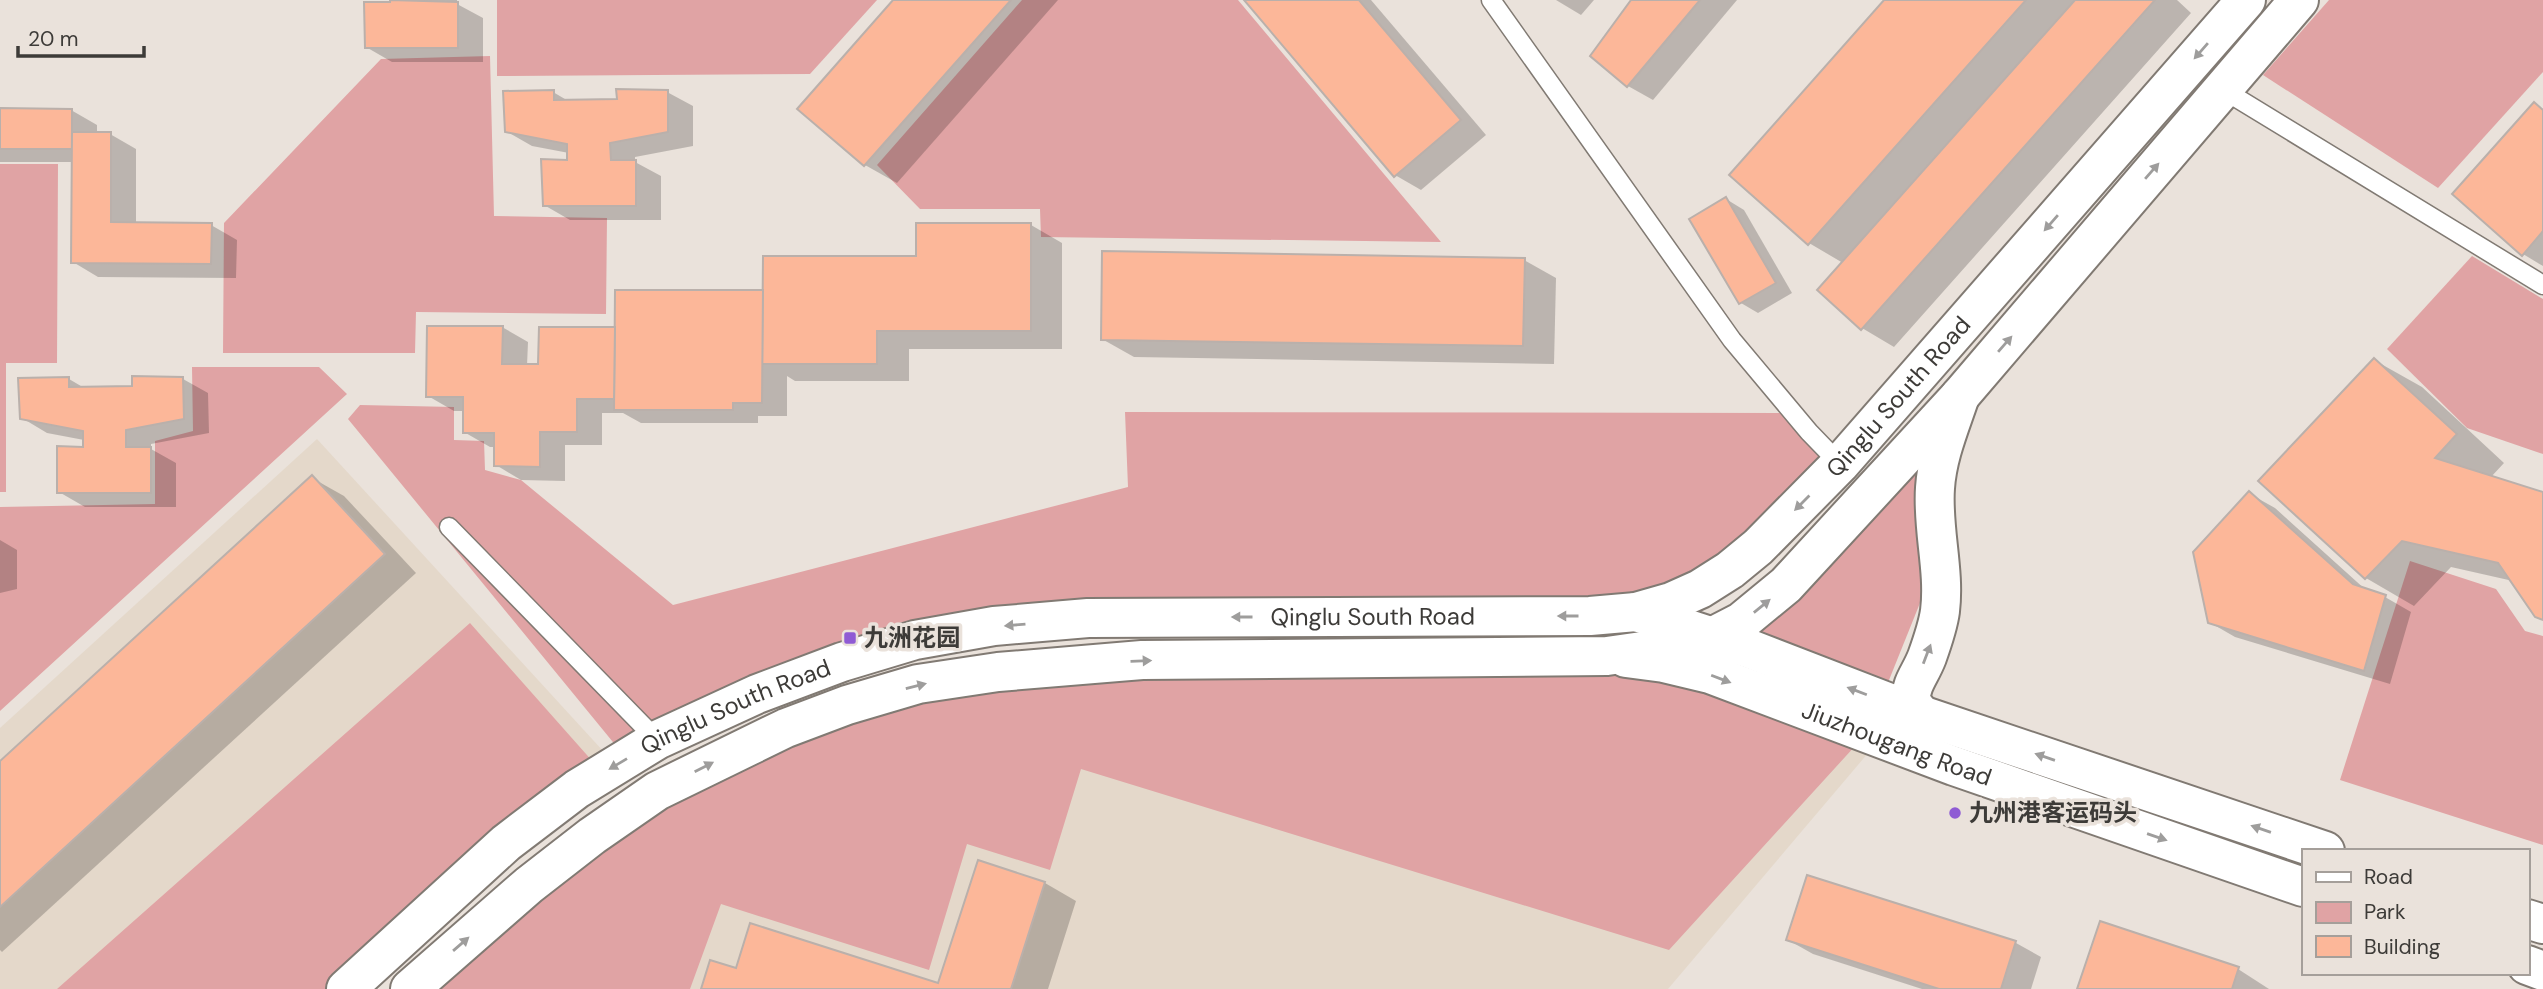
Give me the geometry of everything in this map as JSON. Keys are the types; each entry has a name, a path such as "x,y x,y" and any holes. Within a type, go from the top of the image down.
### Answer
{"main road":[{"name":"Qinglu South Road","path":"346,989 506,843 577,789 657,740 757,694 842,662 915,640 994,626 1088,618 1590,616 1636,612 1700,589 1730,570 1758,547 1840,464 2246,0"},
{"name":"Qinglu South Road","path":"410,989 529,885 592,836 657,791 786,728 847,705 918,684 998,672 1142,660 1606,656 1677,646 1712,637 1741,622 1786,585 1960,396 2299,0"},
{"path":"1921,715 1910,701 1912,685 1927,658 1940,615 1942,590 1935,488 1942,450 1960,396"},
{"name":"Jiuzhougang Road","path":"1636,612 1712,637 1921,715 2319,849"},
{"name":"Jiuzhougang Road","path":"1606,656 1664,663 1710,674 1954,766 2302,887"}],"lane":[{"path":"1491,0 1732,340 1809,432 1840,464"},
{"path":"2222,89 2543,285"},
{"path":"449,527 657,740"}],"shaded area":[{"path":"317,439 615,764 344,989 0,989 0,728"},
{"path":"1880,739 1668,989 411,989 724,757"}],"green space":[{"path":"497,0 877,0 810,74 497,76"},
{"path":"1022,0 1238,0 1441,242 1041,237 1040,209 920,209 877,165"},
{"path":"2329,0 2543,0 2543,72 2438,188 2263,75"},
{"path":"490,56 494,216 607,218 606,314 416,312 415,353 223,353 224,223 381,59"},
{"path":"0,164 58,164 57,363 6,363 6,492 0,492"},
{"path":"2472,256 2543,299 2543,454 2467,428 2387,349"},
{"path":"192,367 319,367 347,394 0,711 0,507 155,504 155,441 193,431"},
{"path":"360,405 454,407 454,440 484,441 485,470 521,480 673,605 1128,487 1125,412 1781,413 1825,464 1731,557 1640,597 1034,608 617,747 348,419"},
{"path":"1918,468 1924,593 1885,690 1737,634"},
{"path":"2410,561 2496,589 2525,631 2543,636 2543,845 2340,780"},
{"path":"470,623 594,763 489,838 325,989 57,989"},
{"path":"1611,664 1713,685 1856,745 1669,950 1081,769 1050,870 967,844 929,970 721,904 690,989 428,989 675,794 821,728 923,694 1143,670"}],"building":[{"path":"893,0 1011,0 864,166 797,109"},
{"path":"1244,0 1359,0 1461,120 1394,177"},
{"path":"1631,0 1700,0 1627,87 1590,56"},
{"path":"1884,0 2026,0 1808,245 1729,175"},
{"path":"2075,0 2155,0 1861,330 1817,290"},
{"path":"364,2 458,2 458,48 365,48"},
{"path":"616,89 668,90 668,132 610,143 611,160 636,160 636,206 543,206 541,159 567,160 567,144 505,132 503,91 554,90 554,100 617,99"},
{"path":"2534,102 2543,110 2543,231 2522,256 2452,194"},
{"path":"0,108 72,109 72,149 0,149"},
{"path":"72,132 111,132 111,222 212,223 211,264 71,263"},
{"path":"1726,197 1776,283 1739,304 1689,219"},
{"path":"916,223 1031,223 1031,331 877,331 877,364 762,364 763,256 916,256"},
{"path":"1102,251 1525,258 1523,346 1101,340"},
{"path":"615,290 763,290 762,403 733,403 733,410 614,410"},
{"path":"427,326 503,326 502,364 538,364 539,327 615,327 614,399 577,399 577,432 540,432 540,467 494,466 494,433 463,433 463,397 426,397"},
{"path":"2374,358 2457,434 2435,458 2543,492 2543,620 2535,617 2498,563 2402,541 2365,579 2258,481"},
{"path":"132,376 183,377 184,419 126,430 126,447 151,447 151,493 57,493 57,446 83,447 83,431 20,419 18,378 69,377 69,387 132,386"},
{"path":"312,475 385,554 0,907 0,761"},
{"path":"2249,491 2353,584 2386,595 2364,671 2208,623 2193,552"},
{"path":"978,860 1045,882 1011,989 701,989 710,960 736,968 750,923 938,983"},
{"path":"1807,875 2016,941 2001,989 1939,989 1786,940"},
{"path":"2100,921 2239,967 2232,989 2077,989"}],"place":[{"name":"九洲花园","path":"850,638"},
{"name":"九州港客运码头","path":"1955,813"}]}
